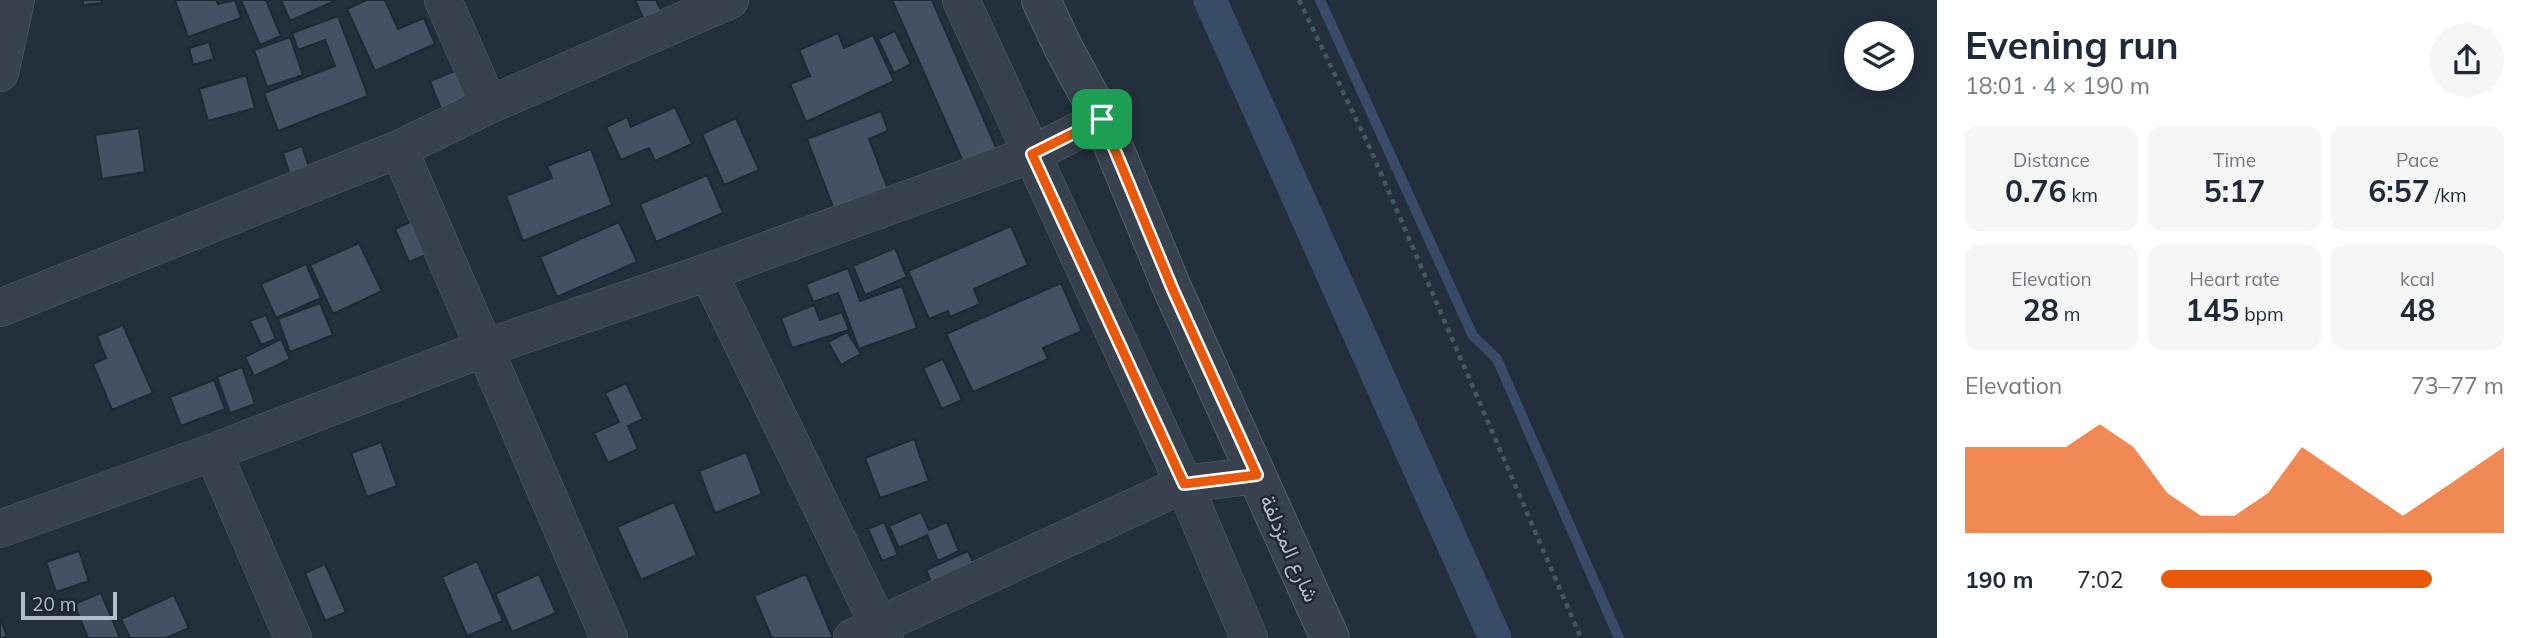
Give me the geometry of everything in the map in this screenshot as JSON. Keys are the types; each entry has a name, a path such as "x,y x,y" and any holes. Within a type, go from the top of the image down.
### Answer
{"street":[{"path":"443,0 489,105"},
{"path":"0,308 399,149 489,105 730,0"},
{"path":"961,0 1184,484 1249,638"},
{"name":"شارع المزدلفة","path":"1041,0 1102,119 1173,290 1330,638"},
{"path":"0,74 8,22"},
{"path":"0,529 213,452 485,348 708,272 1032,154 1102,119"},
{"path":"399,149 609,638"},
{"path":"708,272 872,634 1184,484 1257,475"},
{"path":"213,452 293,638"}],"path":[{"path":"1299,0 1370,148 1581,638"}],"building":[{"path":"83,0 102,0 102,3 83,5"},
{"path":"175,0 216,0 218,4 235,0 241,18 188,37"},
{"path":"241,0 266,0 281,36 260,45"},
{"path":"281,0 337,0 290,21"},
{"path":"366,0 385,0 398,29 424,18 435,44 375,71 347,9"},
{"path":"635,0 656,0 666,21 648,29"},
{"path":"892,0 932,0 1001,159 968,173"},
{"path":"338,16 368,96 278,131 264,93 335,66 325,40 298,50 292,33"},
{"path":"895,31 911,64 894,73 878,39"},
{"path":"838,33 844,48 873,35 894,81 806,122 790,84 810,76 799,50"},
{"path":"290,37 303,75 267,87 254,50"},
{"path":"209,42 214,59 193,65 189,48"},
{"path":"462,68 479,111 447,124 430,81"},
{"path":"246,75 255,108 208,121 199,89"},
{"path":"675,107 692,144 655,161 649,148 621,160 606,127 627,117 631,127"},
{"path":"881,111 888,131 869,139 893,202 838,220 807,139"},
{"path":"736,118 759,170 724,185 702,134"},
{"path":"139,128 145,172 102,179 95,135"},
{"path":"302,146 314,182 294,188 283,153"},
{"path":"591,149 612,205 523,241 506,196 552,178 547,166"},
{"path":"707,175 723,213 656,242 640,204"},
{"path":"412,221 426,255 409,262 395,229"},
{"path":"619,222 637,262 557,297 540,257"},
{"path":"1011,226 1028,265 974,289 980,304 950,317 948,311 929,319 908,271"},
{"path":"359,243 382,291 333,314 310,265"},
{"path":"895,248 907,277 865,295 853,266"},
{"path":"306,264 321,298 276,318 261,284"},
{"path":"848,268 860,301 902,286 917,328 859,349 838,293 813,302 806,284"},
{"path":"1061,283 1082,331 1043,348 1048,359 973,392 946,334"},
{"path":"320,303 333,335 290,352 278,319"},
{"path":"814,305 820,320 842,312 849,330 792,348 781,318"},
{"path":"266,315 276,339 261,345 250,321"},
{"path":"123,325 153,393 112,410 93,364 106,358 97,336"},
{"path":"847,332 861,354 841,365 828,342"},
{"path":"281,339 290,359 254,376 245,357"},
{"path":"943,359 962,400 942,409 923,368"},
{"path":"242,367 255,404 230,413 217,377"},
{"path":"214,380 225,409 181,426 170,397"},
{"path":"626,383 643,419 628,426 638,449 608,463 594,433 619,422 605,393"},
{"path":"914,439 929,481 880,498 865,458"},
{"path":"381,442 397,486 367,497 351,453"},
{"path":"746,452 762,494 715,513 699,471"},
{"path":"674,502 697,555 641,580 617,527"},
{"path":"921,512 929,530 947,522 959,551 938,561 927,535 899,548 889,526"},
{"path":"884,522 898,555 882,561 868,529"},
{"path":"79,551 89,581 56,592 46,562"},
{"path":"968,551 977,571 935,591 926,570"},
{"path":"477,561 503,621 467,636 442,577"},
{"path":"325,564 346,612 325,621 305,573"},
{"path":"539,574 556,613 512,632 495,594"},
{"path":"806,574 833,638 772,638 754,596"},
{"path":"101,593 120,638 88,638 74,604"},
{"path":"174,595 189,628 166,638 130,638 121,619"},
{"path":"0,617 7,636 2,638 0,638"}],"waterway":[{"path":"1210,0 1495,638"},
{"path":"1320,0 1473,336 1497,359 1619,638"}],"route":[{"path":"1102,119 1173,290 1257,475 1184,484 1032,154 1102,119"}]}
